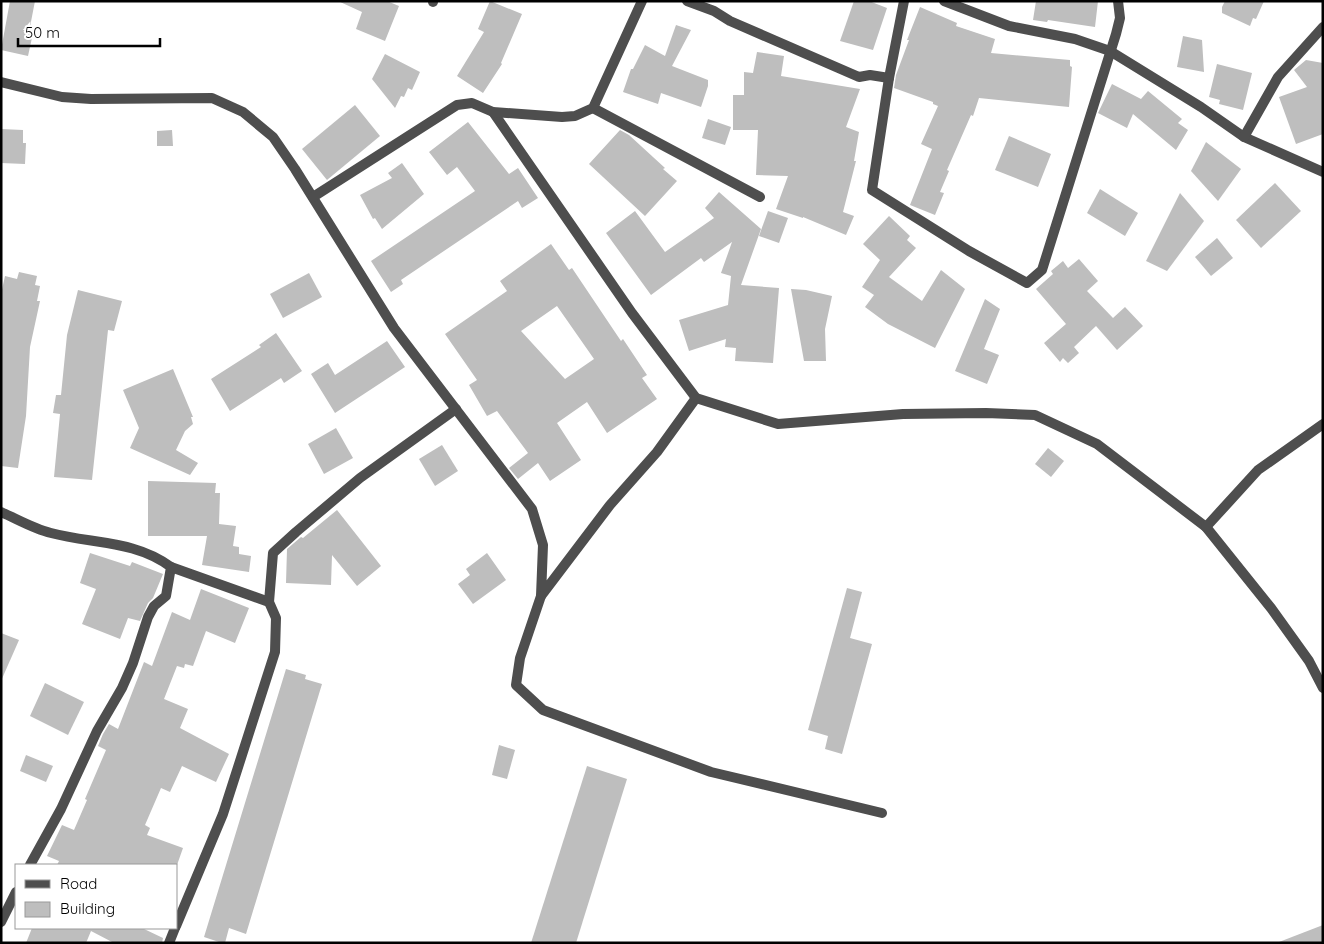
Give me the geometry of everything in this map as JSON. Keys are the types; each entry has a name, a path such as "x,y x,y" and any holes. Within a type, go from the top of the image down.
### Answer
{"street":[{"path":"313,198 457,105 472,103 493,112 562,117 575,116 593,108 642,1"},
{"path":"687,1 859,77 870,75 889,78"},
{"path":"904,1 889,78 872,190 969,251 1027,282 1042,270 1120,18 1118,1"},
{"path":"944,1 1009,26 1075,39 1110,51 1244,137 1323,172"},
{"path":"1244,137 1278,77 1323,27"},
{"path":"1,82 62,97 91,99 212,98 244,112 273,137 394,328 532,509 543,545 541,596 520,658 516,685 543,710 711,772 882,813"},
{"path":"593,108 760,197"},
{"path":"493,112 632,313 696,398 778,424 903,414 986,413 1036,415 1097,444 1206,527 1271,608 1309,662 1323,688"},
{"path":"541,596 610,505 657,452 696,398"},
{"path":"178,922 223,814 275,652 276,618 269,602 273,553 360,478 456,409"},
{"path":"1206,527 1258,470 1323,424"},
{"path":"1,512 50,533 123,546 157,557 171,567 269,602"},
{"path":"31,864 122,688 133,663 148,617 154,606 166,596 171,567"},
{"path":"1,922 15,894"},
{"path":"169,943 175,929"}],"building":[{"path":"10,1 35,1 29,32 33,33 28,56 1,50"},
{"path":"338,1 387,1 399,6 385,41 356,29 362,12"},
{"path":"490,1 522,14 502,64 483,93 457,76 484,32 478,29"},
{"path":"854,1 869,1 887,8 873,50 840,41"},
{"path":"1036,1 1098,1 1095,27 1048,20 1047,22 1033,20"},
{"path":"1225,1 1264,1 1256,19 1253,18 1250,26 1222,13"},
{"path":"920,7 957,23 956,26 995,39 991,53 1070,60 1070,66 1072,67 1069,107 979,98 973,116 971,115 947,170 949,171 940,192 944,193 935,215 910,205 932,149 921,144 938,106 933,104 933,102 894,88 896,75 909,40 907,40"},
{"path":"676,25 691,30 672,66 708,80 708,86 701,107 661,93 658,104 623,92 631,69 633,69 645,45 665,56"},
{"path":"1183,36 1202,40 1204,72 1177,67"},
{"path":"757,52 784,56 781,76 860,89 846,127 859,132 854,161 856,161 843,212 854,216 846,235 803,217 776,209 788,176 756,175 758,130 733,130 733,95 744,95 744,72 753,73"},
{"path":"385,54 420,72 412,90 408,88 404,97 401,96 395,108 372,79"},
{"path":"1306,60 1323,63 1323,134 1296,144 1279,97 1307,87 1294,70"},
{"path":"1217,64 1252,73 1243,110 1219,104 1220,100 1209,97"},
{"path":"1112,84 1141,99 1148,91 1182,119 1178,123 1188,130 1176,150 1133,114 1127,128 1098,113"},
{"path":"355,105 380,136 327,180 302,149"},
{"path":"708,119 731,127 725,145 702,138"},
{"path":"468,122 509,174 518,168 538,198 522,208 518,201 401,280 403,284 391,292 371,261 475,191 457,167 447,175 429,152"},
{"path":"1,129 23,130 23,143 26,143 25,164 1,163"},
{"path":"172,130 173,146 157,146 157,131"},
{"path":"620,130 629,135 677,181 645,216 589,164"},
{"path":"1009,136 1051,154 1038,187 995,170"},
{"path":"1206,142 1241,169 1218,201 1191,171"},
{"path":"402,163 424,194 382,229 375,218 373,219 360,195 392,178 388,173"},
{"path":"1275,183 1301,211 1261,248 1236,220"},
{"path":"1100,189 1138,213 1125,236 1087,213"},
{"path":"719,192 761,229 741,285 779,288 773,363 735,361 736,348 725,347 726,339 689,351 679,320 728,305 731,276 721,273 732,242 704,262 701,258 651,295 606,233 635,211 665,252 714,218 705,208"},
{"path":"1180,193 1204,221 1167,271 1146,261"},
{"path":"768,211 788,218 779,243 759,236"},
{"path":"889,216 910,236 907,240 916,248 889,277 922,301 941,270 965,289 935,348 888,324 865,307 874,295 862,287 880,260 863,244"},
{"path":"1217,238 1233,258 1211,276 1195,257"},
{"path":"551,244 569,270 572,268 621,341 623,339 647,375 642,378 657,399 607,433 587,402 557,423 581,460 550,481 538,463 518,479 509,468 528,453 497,411 487,416 469,385 477,380 445,334 507,291 500,281","holes":["557,306 594,359 565,379 521,331"]},
{"path":"1079,259 1098,281 1087,291 1113,318 1125,307 1143,326 1117,350 1096,326 1074,347 1079,353 1068,363 1063,358 1060,362 1044,343 1066,324 1036,289 1053,274 1051,271 1063,261 1068,268"},
{"path":"19,272 37,276 35,285 40,286 37,301 40,301 30,347 26,416 18,468 1,466 1,294 5,276 17,279"},
{"path":"309,273 322,297 283,318 270,294"},
{"path":"791,289 806,290 832,296 825,329 826,361 804,361"},
{"path":"78,290 122,301 114,331 108,330 92,480 54,477 60,414 53,413 56,395 61,395 67,335"},
{"path":"985,299 1000,309 984,349 999,355 987,384 955,371"},
{"path":"276,333 302,371 284,383 281,378 230,411 211,379 261,347 259,345"},
{"path":"387,341 405,367 335,413 311,374 328,363 335,375"},
{"path":"173,369 193,417 191,417 193,424 185,431 176,450 198,463 190,475 130,448 139,428 123,390"},
{"path":"336,428 353,458 324,474 308,444"},
{"path":"442,445 458,471 435,486 419,459"},
{"path":"1048,448 1064,461 1051,477 1035,464"},
{"path":"148,481 216,483 215,493 220,493 219,524 236,526 233,546 239,547 239,554 251,556 249,572 202,565 207,536 148,536"},
{"path":"337,510 381,566 357,586 332,555 331,585 286,583 287,549"},
{"path":"90,553 130,566 132,562 163,574 153,598 148,603 140,621 128,618 120,639 82,624 96,589 80,583"},
{"path":"487,553 506,580 473,604 458,584 470,575 466,569"},
{"path":"847,588 862,592 850,638 872,644 842,754 825,749 828,736 808,730"},
{"path":"201,589 249,608 235,643 206,631 193,666 185,664 184,668 177,666 164,699 188,709 180,728 229,754 216,782 182,766 170,792 161,788 145,825 150,828 147,835 183,848 177,864 58,864 59,861 47,856 62,825 74,830 106,750 98,746 103,734 109,724 118,729 144,662 152,666 172,612 190,620"},
{"path":"1,633 19,640 1,681"},
{"path":"286,669 306,675 305,679 322,684 246,934 229,928 225,943 222,943 204,937"},
{"path":"45,683 84,702 68,735 30,716"},
{"path":"499,745 515,750 507,779 492,775"},
{"path":"26,755 53,766 46,782 20,771"},
{"path":"587,766 627,779 576,943 531,943"},
{"path":"1323,925 1323,943 1279,942"},
{"path":"32,929 144,929 163,938 162,943 114,943 91,931 86,943 26,943"}]}
